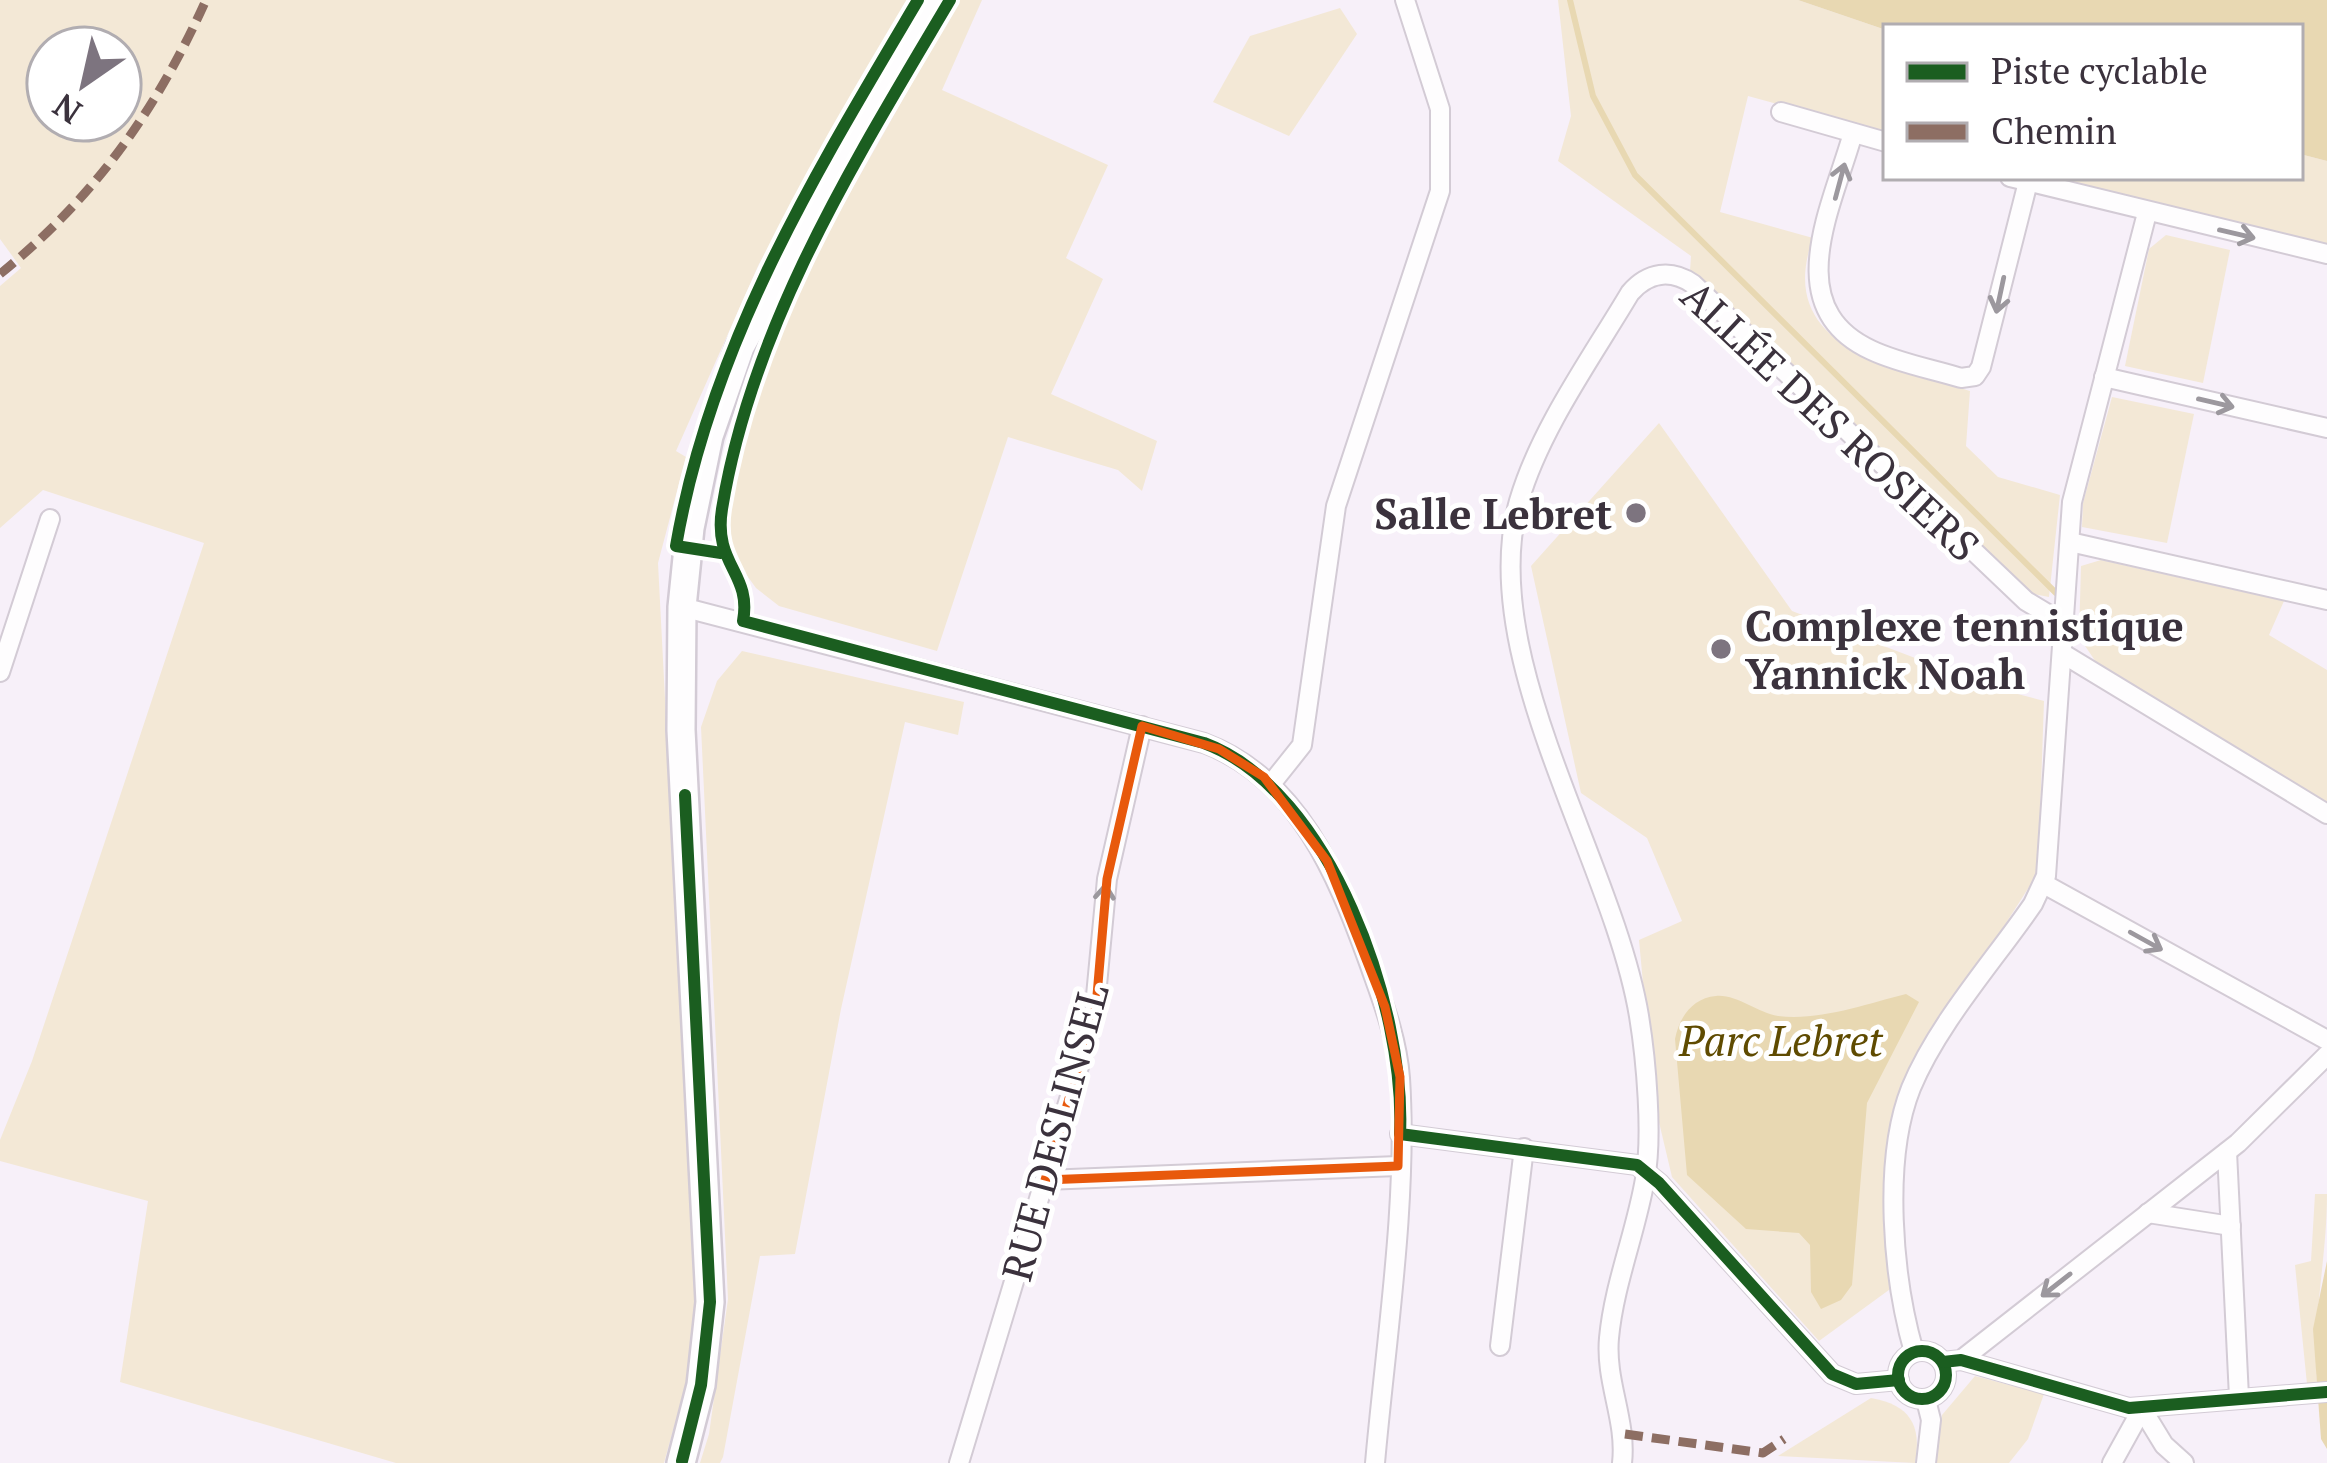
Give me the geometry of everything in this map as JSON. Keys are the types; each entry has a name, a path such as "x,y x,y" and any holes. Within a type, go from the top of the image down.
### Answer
{"main road":[{"path":"681,1462 701,1385 710,1302 685,796 696,495 720,399 748,330 933,0"}],"street":[{"path":"1271,784 1302,745 1336,506 1440,191 1440,109 1406,0"},
{"path":"1781,112 1883,141"},
{"path":"1852,133 1817,262 1821,301 1868,349 1961,378 1976,376 1981,367 2020,180 2327,254"},
{"path":"1914,1352 1899,1284 1896,1163 1902,1118 1924,1064 2044,884 2074,490 2147,213"},
{"name":"ALLÉE DES ROSIERS","path":"1647,1171 1634,994 1610,911 1557,772 1516,623 1510,563 1516,512 1536,459 1630,293 1648,278 1674,274 1693,284 2034,608 2066,625"},
{"path":"2104,377 2327,428"},
{"path":"0,672 50,519"},
{"path":"2070,542 2327,600"},
{"path":"690,609 1219,749 1271,784 1319,847 1370,965 1396,1050 1400,1134 1375,1463"},
{"path":"2065,655 2327,814"},
{"name":"RUE DESLINSEL","path":"958,1463 1096,1007 1106,879 1142,726"},
{"path":"2044,884 2327,1040"},
{"path":"1926,1400 1946,1384 1952,1361 2227,1151 2327,1055"},
{"path":"1400,1134 1621,1160 1647,1171 1832,1374 1856,1384 1899,1380"},
{"path":"1500,1346 1524,1148"},
{"path":"2227,1151 2239,1396"},
{"path":"1045,1180 1398,1166"},
{"path":"1622,1463 1625,1434 1609,1341 1647,1171"},
{"path":"2148,1213 2231,1226"},
{"path":"1926,1400 1909,1395 1899,1380 1901,1363 1914,1352 1929,1352 2142,1409 2239,1396 2327,1392"},
{"path":"1926,1400 1931,1420 1927,1463"},
{"path":"2112,1463 2142,1409"},
{"path":"2142,1409 2164,1445 2184,1463"}],"highlighted area":[{"path":"1142,726 1219,749 1264,777 1327,861 1385,1007 1400,1077 1398,1166 1045,1180 1096,1007 1107,879"}],"green space":[{"path":"0,0 908,0 759,264 676,451 686,457 658,563 668,757 675,790 697,1294 688,1376 664,1463 396,1463 120,1382 148,1201 0,1161 0,1140 32,1061 204,543 43,490 0,528 0,286 21,268 0,239"},
{"path":"959,0 982,0 942,90 1108,165 1066,258 1103,279 1051,394 1157,441 1142,491 1118,470 1008,437 937,651 779,606 756,588 724,544 744,430 803,276"},
{"path":"1558,0 1798,0 1883,29 1883,133 1748,96 1720,212 1813,238 1805,275 1810,305 1825,329 1876,361 1970,391 1966,446 1998,477 2060,495 2049,597 2028,593 1690,271 1691,256 1558,161 1571,116"},
{"path":"1340,8 1357,34 1289,136 1213,102 1250,36"},
{"path":"2303,155 2327,161 2327,246 2054,180 2303,180"},
{"path":"2166,235 2230,250 2203,383 2125,366 2149,249"},
{"path":"2112,397 2194,414 2167,543 2082,527 2083,503"},
{"name":"Parc Lebret","path":"1659,423 1792,611 1991,687 2044,701 2038,873 1902,1086 1893,1287 1819,1341 1672,1177 1654,1101 1639,940 1682,921 1647,838 1581,793 1531,566"},
{"path":"2101,560 2284,601 2269,635 2327,670 2327,803 2100,668 2079,637 2081,566"},
{"path":"742,651 964,702 958,735 905,722 841,1009 795,1254 760,1256 723,1457 720,1463 700,1463 709,1434 728,1299 701,727 717,681"},
{"path":"2315,1194 2327,1194 2317,1383 2307,1384 2295,1265 2311,1261"},
{"path":"1975,1376 2044,1394 2028,1439 2009,1463 1936,1463 1942,1415"},
{"path":"1871,1398 1895,1406 1910,1419 1917,1438 1915,1463 1778,1456"}],"shaded area":[{"path":"1798,0 2327,0 2327,161 2303,155 2303,24 1883,24 1883,29"},
{"path":"1906,994 1919,1002 1867,1103 1852,1285 1841,1300 1821,1309 1811,1292 1810,1245 1799,1233 1746,1229 1687,1175 1677,1031 1694,1005 1716,996 1794,1017 1843,1011"},
{"path":"2327,1261 2327,1449 2321,1439 2313,1329"}],"waterway":[{"path":"1570,0 1593,96 1635,175 2056,593"}],"marked path":[{"path":"0,274 65,214 120,150 166,79 206,0"},
{"path":"1625,1434 1763,1453 1784,1439"}],"cycle path":[{"path":"721,553 676,546 714,400 741,330 805,196 918,0"},
{"path":"950,0 844,182 757,374 722,509 723,543 742,591 743,621 1204,743 1249,768 1289,806 1323,854 1352,909 1390,1026 1399,1083 1400,1134 1637,1165 1659,1183 1832,1374 1856,1384 1899,1380"},
{"path":"682,1461 701,1385 710,1302 685,795"},
{"path":"1922,1351 1939,1358 1946,1375 1939,1392 1922,1399 1905,1392 1898,1375 1905,1358 1922,1351"},
{"path":"1943,1362 1961,1360 2129,1408 2327,1392"}],"place":[{"name":"Salle Lebret","path":"1636,513"},
{"name":"Complexe tennistique Yannick Noah","path":"1721,649"}]}
